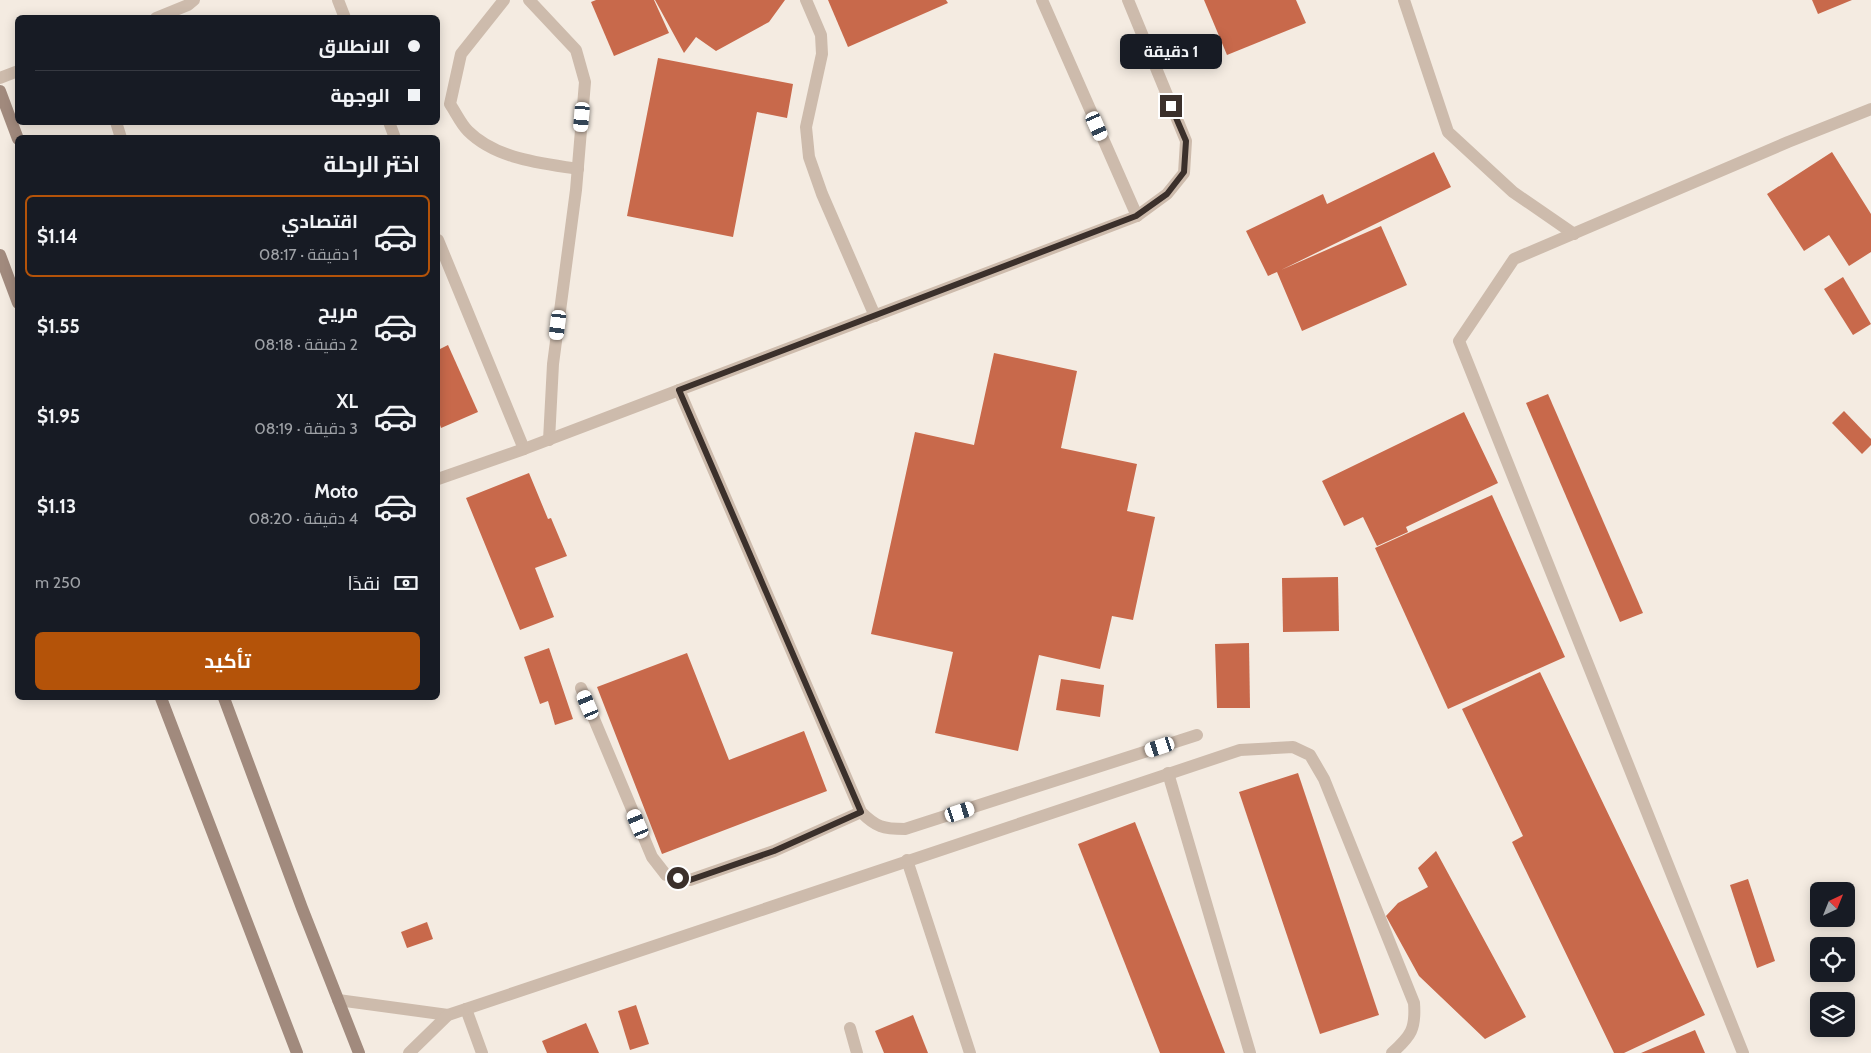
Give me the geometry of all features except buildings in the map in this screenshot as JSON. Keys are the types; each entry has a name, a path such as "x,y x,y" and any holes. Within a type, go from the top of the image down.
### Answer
{"main road":[{"path":"0,91 17,135"},
{"path":"0,255 15,295"},
{"path":"162,700 297,1053"},
{"path":"225,700 359,1053"}],"lane":[{"path":"163,15 188,5 194,0"},
{"path":"338,0 344,15"},
{"path":"504,0 462,54 450,104 467,130 490,146 525,160 578,169"},
{"path":"529,0 576,50 584,82 578,169 553,364 549,440"},
{"path":"806,0 821,36 822,54 806,127 809,156 822,194 874,316"},
{"path":"1042,0 1136,216"},
{"path":"440,478 549,440 1136,216 1167,194 1184,172 1186,141 1128,0"},
{"path":"1404,0 1448,132 1513,192 1574,234"},
{"path":"0,78 15,72"},
{"path":"1743,1053 1459,341 1514,259 1788,142 1871,109"},
{"path":"440,245 524,449"},
{"path":"679,390 861,812 873,824 887,829 905,829 1197,735"},
{"path":"581,688 652,857 666,875 690,880 774,851 861,812"},
{"path":"409,1053 448,1015 1240,750 1293,747 1310,755 1324,778 1414,1003 1416,1019 1412,1031 1407,1040 1392,1053"},
{"path":"1168,773 1250,1053"},
{"path":"907,860 970,1053"},
{"path":"338,1000 448,1015"},
{"path":"466,1009 482,1053"},
{"path":"850,1028 857,1053"}],"route":[{"path":"678,878 690,880 774,851 861,812 679,390 1136,216 1167,194 1184,172 1186,141 1171,106"}]}
